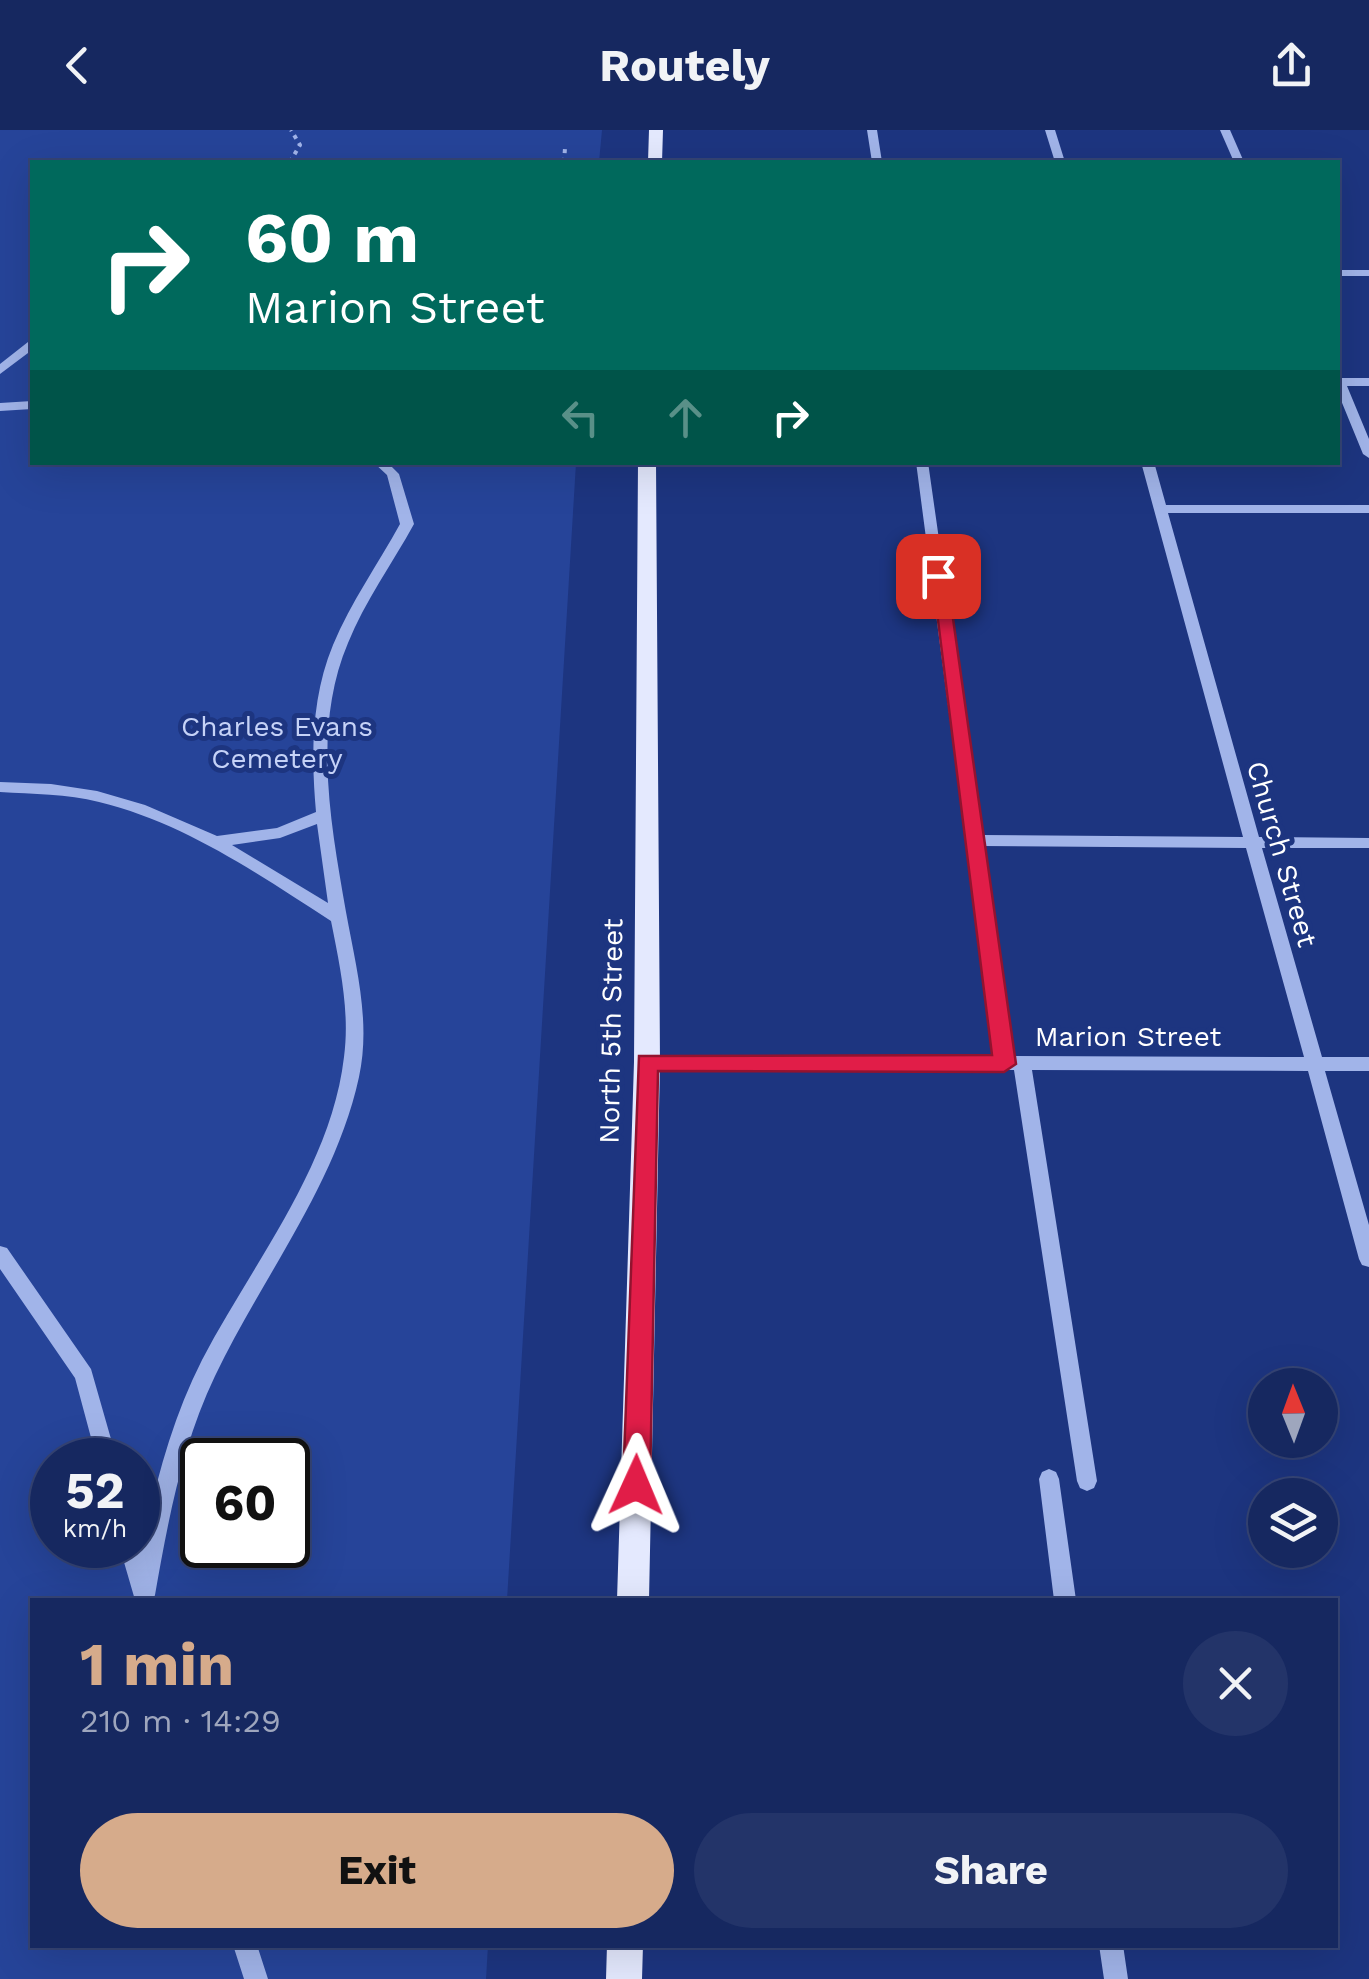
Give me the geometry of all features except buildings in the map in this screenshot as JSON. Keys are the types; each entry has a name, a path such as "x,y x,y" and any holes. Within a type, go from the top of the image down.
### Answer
{"main road":[{"path":"655,160 656,130"},
{"name":"North 5th Street","path":"634,1598 647,1062 648,465"},
{"path":"624,1948 624,1979"}],"street":[{"path":"872,130 877,160"},
{"path":"1050,130 1059,160"},
{"path":"1225,130 1238,160"},
{"path":"1340,272 1369,272"},
{"path":"0,370 30,347"},
{"path":"1340,382 1369,382"},
{"path":"1340,387 1369,454"},
{"path":"0,407 30,405"},
{"path":"144,1597 155,1529 206,1374 340,1113 350,1076 355,1012 324,815 321,738 334,662 407,524 393,474 382,465"},
{"path":"922,465 975,840 1087,1482"},
{"name":"Church Street","path":"1147,465 1369,1260"},
{"path":"1160,509 1369,510"},
{"path":"0,787 52,787 104,794 219,842 339,918"},
{"path":"219,842 280,833 324,815"},
{"path":"975,840 1369,843"},
{"name":"Marion Street","path":"647,1062 1369,1064"},
{"path":"0,1254 84,1376 101,1438"},
{"path":"1050,1479 1066,1598"},
{"path":"136,1568 144,1597"},
{"path":"246,1948 256,1979"},
{"path":"1111,1948 1116,1979"}],"path":[{"path":"291,130 300,145 291,160"},
{"path":"564,148 564,160"}],"green space":[{"name":"Charles Evans Cemetery","path":"0,130 602,130 599,160 30,160 30,465 576,465 507,1598 30,1598 30,1948 488,1948 486,1979 0,1979"}],"route":[{"path":"636,1485 647,1062 1004,1064 938,576"}]}
